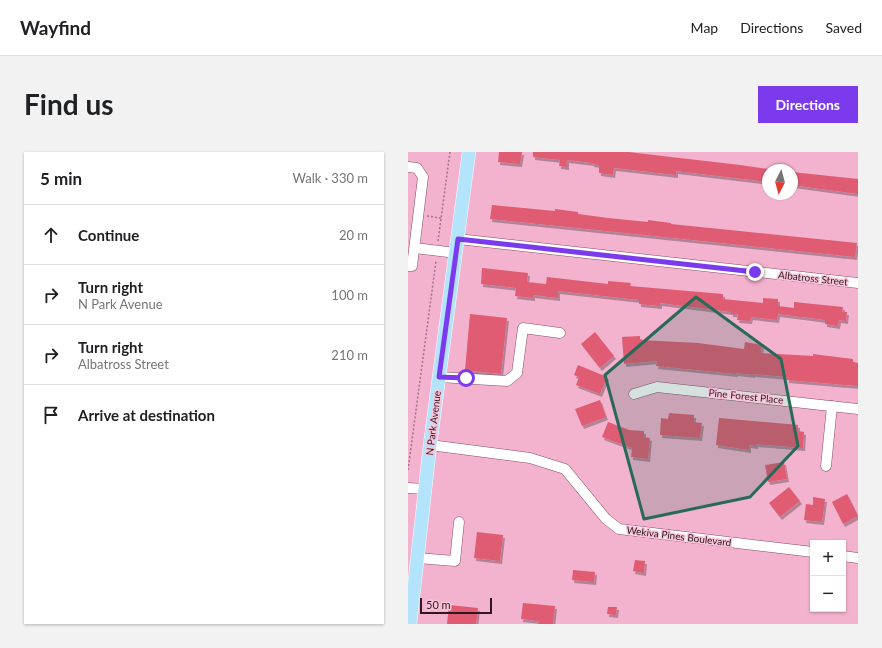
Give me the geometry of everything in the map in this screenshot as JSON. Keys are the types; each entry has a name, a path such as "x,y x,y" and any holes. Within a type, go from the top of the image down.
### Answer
{"main road":[{"name":"N Park Avenue","path":"410,624 410,606 430,445 469,152"}],"street":[{"path":"408,167 418,168 423,177 412,266 408,266"},
{"name":"Albatross Street","path":"458,239 858,283"},
{"path":"415,248 456,253"},
{"path":"439,377 508,381 517,373 523,328 560,333"},
{"name":"Pine Forest Place","path":"634,394 657,387 858,409"},
{"path":"826,466 832,406"},
{"name":"Wekiva Pines Boulevard","path":"430,445 530,458 565,469 606,519 619,529 810,552"},
{"path":"408,488 425,489"},
{"path":"417,558 455,561 459,522"},
{"path":"846,556 858,558"}],"path":[{"path":"438,247 450,152"},
{"path":"424,216 441,218"},
{"path":"408,470 436,255"}],"highlighted area":[{"path":"696,297 781,359 798,446 750,497 644,519 605,375"}],"building":[{"path":"499,152 522,152 520,164 498,162"},
{"path":"533,152 628,152 762,168 762,181 676,171 676,175 614,168 613,175 599,173 599,165 592,163 567,160 567,167 559,166 560,160 533,157"},
{"path":"798,173 858,179 858,194 798,186"},
{"path":"492,205 555,211 555,209 608,218 648,222 648,220 671,224 857,243 855,257 490,219"},
{"path":"482,268 528,273 527,282 546,284 547,277 608,284 608,281 631,283 630,286 723,294 723,299 763,303 763,298 778,299 778,306 794,308 794,302 843,307 842,312 847,312 846,321 839,320 838,326 825,324 825,320 778,314 777,320 751,317 750,321 737,320 738,314 731,314 731,312 660,303 660,306 639,304 639,300 558,291 558,298 533,295 533,298 515,296 516,288 481,284"},
{"path":"470,314 507,318 501,374 465,370"},
{"path":"595,332 614,356 600,368 581,344"},
{"path":"640,336 640,340 698,343 744,349 745,342 762,345 761,353 813,356 813,354 853,359 853,362 858,363 858,386 787,380 787,377 736,374 656,366 657,361 624,364 622,337"},
{"path":"578,365 607,377 600,394 576,385 579,377 574,375"},
{"path":"600,400 606,417 582,426 575,409"},
{"path":"669,413 694,415 694,422 702,423 700,438 660,435 661,418 668,419"},
{"path":"719,418 798,425 798,431 804,432 803,448 756,444 756,446 749,445 749,450 716,445"},
{"path":"608,422 629,430 644,431 644,437 650,438 648,459 631,457 632,448 602,437"},
{"path":"784,462 787,479 768,482 765,465"},
{"path":"789,487 800,501 780,517 769,503"},
{"path":"847,494 858,516 843,524 832,502"},
{"path":"813,497 825,499 822,522 804,520 806,504 813,505"},
{"path":"477,532 503,535 500,561 474,558"},
{"path":"635,560 645,561 644,573 633,571"},
{"path":"573,570 595,572 594,582 572,580"},
{"path":"523,603 555,606 553,624 538,624 539,621 521,619"},
{"path":"449,605 478,608 476,624 447,624"},
{"path":"608,607 617,607 616,615 607,614"}],"route":[{"path":"466,378 439,377 458,239 755,272"}]}
